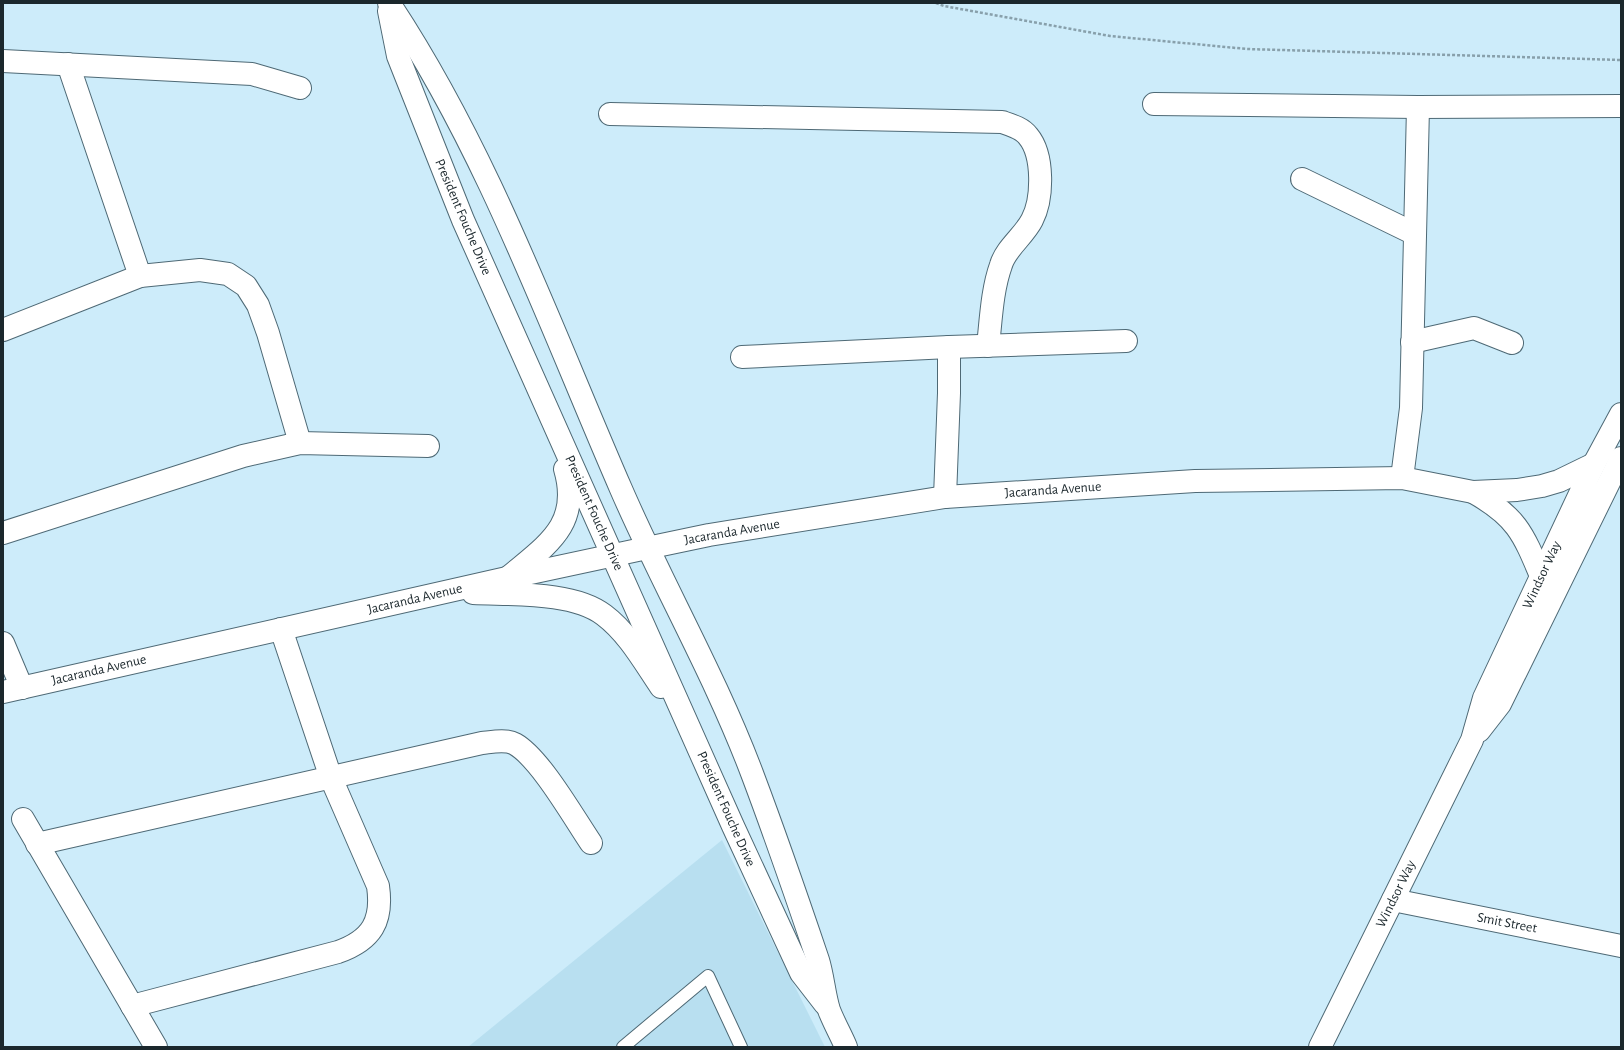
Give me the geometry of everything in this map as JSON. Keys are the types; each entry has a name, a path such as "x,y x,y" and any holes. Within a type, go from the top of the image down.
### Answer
{"street":[{"name":"President Fouche Drive","path":"388,3 400,63 463,220 612,555 801,973 829,1010"},
{"name":"President Fouche Drive","path":"388,3 418,46 468,138 517,246 647,548 677,608 752,774 819,964 829,1010 846,1047"},
{"path":"3,61 252,74 300,88"},
{"path":"68,64 140,276"},
{"path":"1154,104 1418,107 1621,106"},
{"path":"1402,478 1411,408 1418,107"},
{"path":"610,114 1002,122 1017,127 1028,136 1037,152 1040,172 1040,197 1033,220 1001,262 996,281 988,346"},
{"path":"1302,179 1415,234"},
{"path":"3,330 140,276 200,270 228,274 246,286 258,305 268,333 300,443"},
{"path":"1412,342 1474,328 1512,343"},
{"path":"742,357 949,347 1126,341"},
{"path":"945,497 949,393 949,347"},
{"path":"507,578 550,541 562,526 568,513 570,495 568,479 548,412"},
{"name":"Windsor Way","path":"1320,1047 1472,740 1484,698 1594,464 1621,414"},
{"path":"3,533 243,456 300,443 428,446"},
{"name":"Windsor Way","path":"1472,740 1500,704 1560,585 1621,458"},
{"name":"Jacaranda Avenue","path":"13,690 612,555 709,535 945,497 1195,481 1402,478 1473,492 1517,490 1542,486 1559,481 1594,464"},
{"name":"Jacaranda Avenue","path":"1473,492 1493,503 1506,513 1529,548 1541,576"},
{"path":"446,592 555,598 575,601 591,606 605,615 632,644 694,736"},
{"path":"132,1006 338,952 351,947 368,934 379,916 380,902 378,886 359,839 331,778 281,629"},
{"path":"3,643 13,690"},
{"path":"37,844 212,803 331,778 482,743 499,741 514,743 537,763 591,843"},
{"path":"23,820 156,1047"},
{"name":"Smit Street","path":"1393,900 1621,946"}],"lane":[{"path":"623,1047 708,976 741,1047"}],"path":[{"path":"936,3 944,6 1110,36 1247,49 1621,60"}],"shaded area":[{"path":"722,840 825,1047 468,1047"}]}
